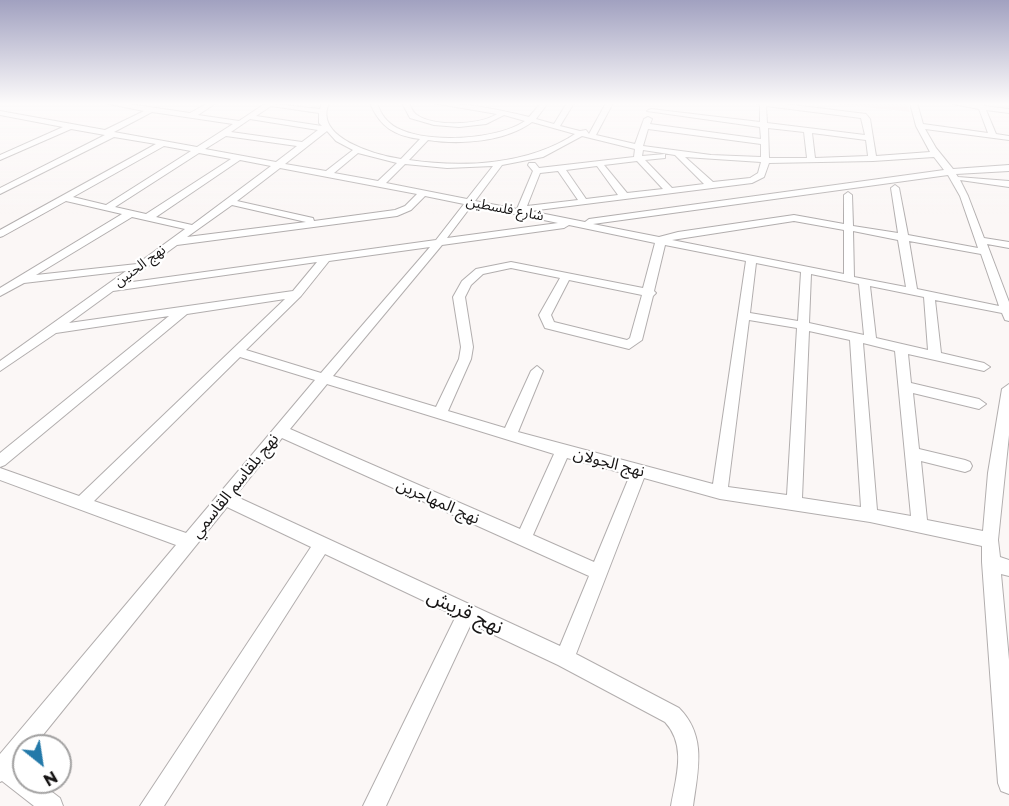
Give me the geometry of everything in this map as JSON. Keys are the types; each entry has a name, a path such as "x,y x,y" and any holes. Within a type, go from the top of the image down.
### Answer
{"street":[{"path":"0,158 39,141"},
{"path":"0,191 96,141"},
{"name":"شارع فلسطين","path":"149,141 239,157 276,167 380,184 421,195 519,210 929,295 1009,315"},
{"path":"109,207 214,141"},
{"path":"271,141 303,145"},
{"name":"نهج الحنين","path":"0,367 111,288 136,267 230,202 309,141"},
{"path":"340,141 357,150 402,161 453,164 526,159 560,147 570,141"},
{"path":"380,184 423,141"},
{"path":"618,141 678,154 763,160 872,157 934,152"},
{"path":"620,141 638,145 763,160 872,157"},
{"path":"640,141 638,158 669,190"},
{"path":"519,210 760,177 763,172 764,142 754,141"},
{"path":"809,141 811,158"},
{"path":"869,141 872,157"},
{"path":"928,141 948,173 981,240 1009,315"},
{"path":"0,234 164,143"},
{"path":"328,174 357,150"},
{"path":"537,171 678,154 711,185"},
{"path":"149,217 239,157"},
{"path":"526,159 537,171"},
{"path":"948,173 1009,161"},
{"name":"نهج بلقاسم القاسمي","path":"1,770 280,430 440,240 500,162"},
{"path":"599,164 624,196"},
{"path":"276,167 421,195"},
{"path":"111,288 440,240 948,173 1009,168"},
{"path":"561,169 583,201"},
{"path":"519,210 537,171"},
{"path":"948,173 1009,184"},
{"path":"895,188 912,292"},
{"path":"174,242 397,213 408,208 421,195"},
{"path":"848,195 849,279"},
{"path":"64,198 192,228"},
{"path":"230,202 321,222"},
{"path":"0,293 130,213"},
{"path":"566,276 545,315 549,325 629,345 636,340 650,293 661,240 686,233 781,219 809,219 985,252"},
{"path":"981,240 1009,245"},
{"path":"83,502 297,294 327,257"},
{"path":"720,492 751,259"},
{"path":"440,413 465,359 467,347 459,297 466,283 480,271 511,265 650,293"},
{"path":"0,284 136,267"},
{"path":"794,502 801,325 806,270"},
{"path":"864,282 863,338 870,515"},
{"path":"52,330 297,294"},
{"path":"929,295 935,355"},
{"path":"0,461 185,309"},
{"path":"744,316 863,338 984,367"},
{"path":"901,347 921,525"},
{"name":"نهج الجولان","path":"237,352 563,451 720,492 870,515 990,540"},
{"path":"510,434 537,371"},
{"path":"905,386 979,404"},
{"path":"1009,389 1004,451 990,540 990,562 1005,701 1009,783"},
{"name":"نهج المهاجرين","path":"280,430 598,572"},
{"path":"524,540 563,451"},
{"path":"912,453 965,466"},
{"path":"565,658 639,471"},
{"path":"0,474 190,542"},
{"name":"نهج قريش","path":"225,499 565,658 672,715 682,723 690,742 682,806"},
{"path":"151,806 323,543"},
{"path":"990,562 1009,568"},
{"path":"374,806 467,613"},
{"path":"1,770 52,806"}]}
